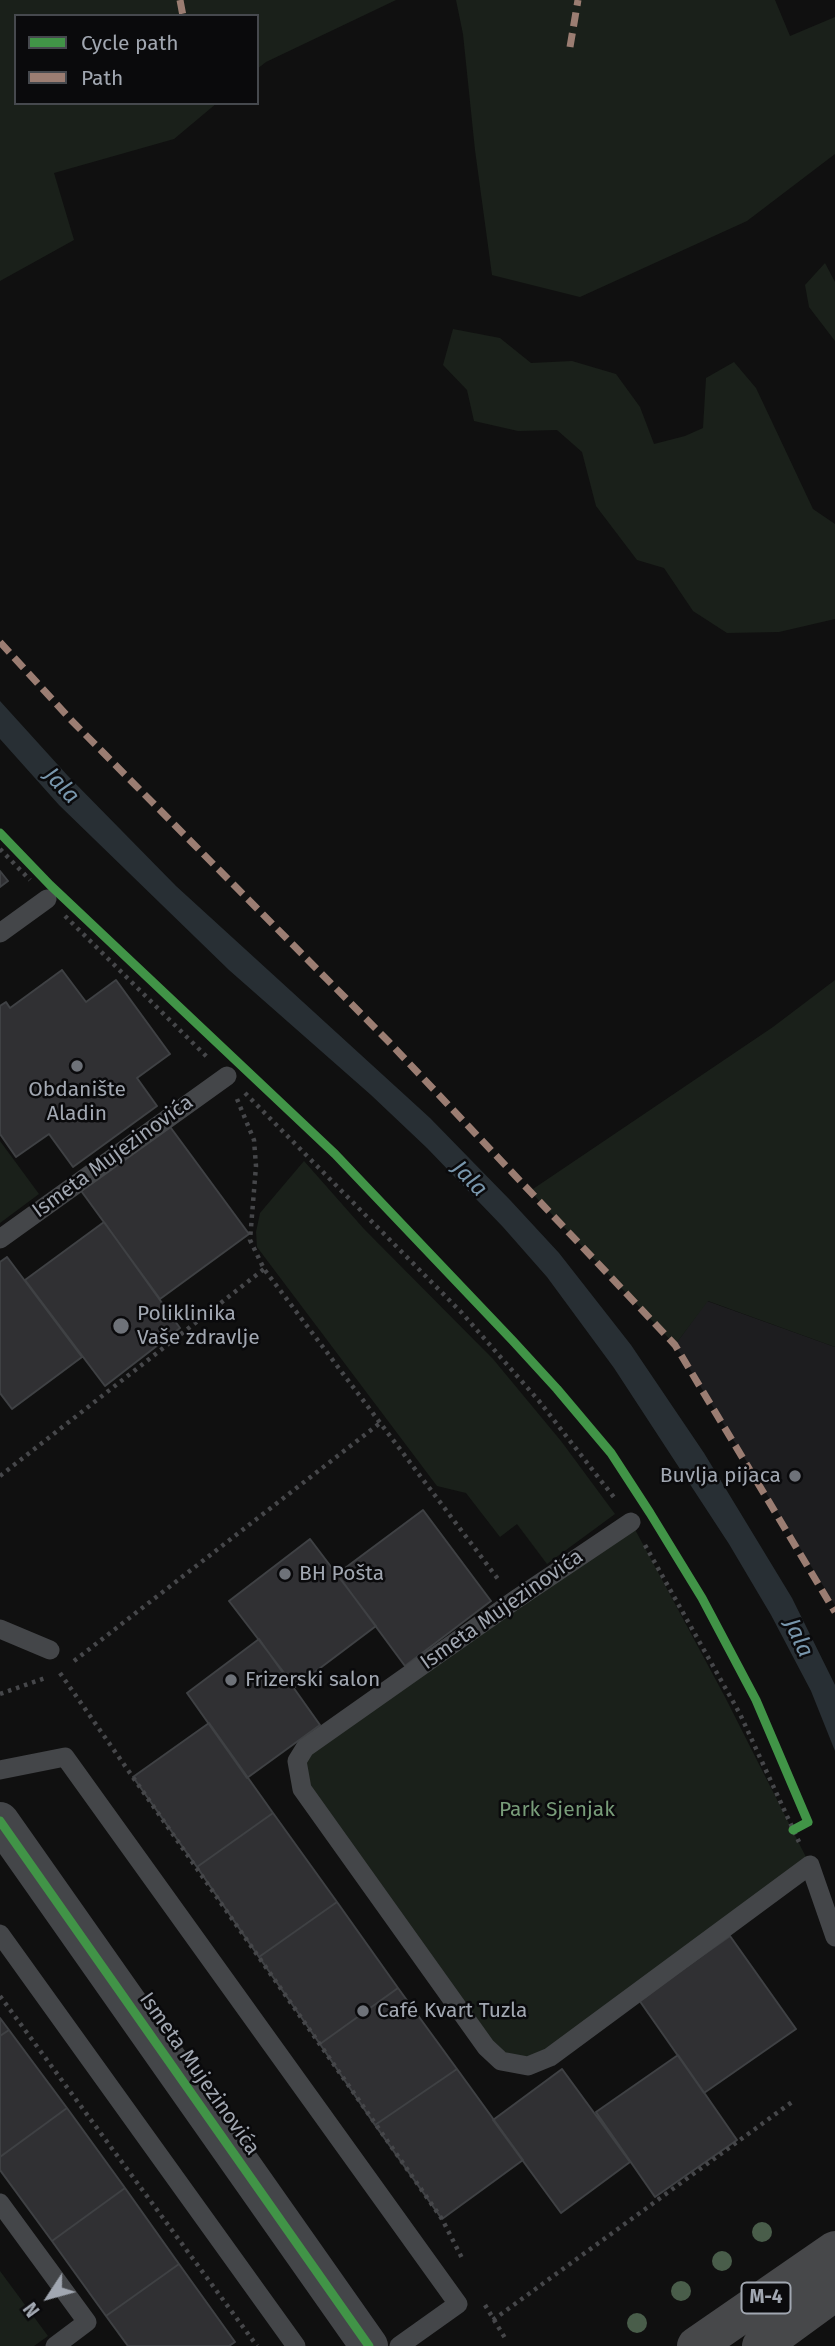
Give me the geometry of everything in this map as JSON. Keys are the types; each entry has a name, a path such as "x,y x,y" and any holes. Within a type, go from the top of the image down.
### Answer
{"main road":[{"name":"M-4","path":"696,2346 835,2250"},
{"name":"M-4","path":"761,2346 835,2292"}],"street":[{"name":"Ismeta Mujezinovića","path":"0,1821 369,2346"}],"lane":[{"path":"0,933 47,899"},
{"name":"Ismeta Mujezinovića","path":"0,1239 227,1076"},
{"name":"Ismeta Mujezinovića","path":"632,1522 515,1600 305,1748 297,1761 302,1789 486,2047 501,2061 528,2066 550,2057 810,1865"},
{"path":"0,1629 50,1650"},
{"path":"0,1770 65,1757 458,2304 399,2346"},
{"path":"810,1865 835,1937"},
{"path":"0,1934 296,2346"},
{"path":"0,2203 87,2322 55,2346"}],"path":[{"path":"0,849 47,899 316,1163 462,1313 589,1463 632,1522 740,1714 797,1828 810,1865"},
{"path":"227,1076 254,1140 257,1166 250,1240 264,1269 515,1600"},
{"path":"0,1475 264,1269"},
{"path":"0,1695 59,1673 380,1423"},
{"path":"59,1673 442,2218 465,2264"},
{"path":"0,1996 257,2346"},
{"path":"493,2320 792,2102"},
{"path":"482,2298 505,2338"}],"shaded area":[{"name":"Buvlja pijaca","path":"707,1301 835,1347 835,1605 675,1345"}],"green space":[{"path":"0,0 396,0 259,67 259,14 14,14 14,105 215,105 174,139 54,173 74,240 0,281"},
{"path":"456,0 775,0 790,36 835,17 835,154 747,221 580,297 492,275 463,34"},
{"path":"825,263 835,282 835,341 809,307 805,285"},
{"path":"453,329 500,338 531,363 572,361 616,374 640,407 654,444 703,428 706,378 734,362 756,388 813,509 835,524 835,619 779,632 727,633 693,611 664,568 637,560 596,506 582,452 557,430 518,431 474,421 467,390 443,365"},
{"path":"835,980 835,1347 708,1301 675,1345 530,1191 773,1027"},
{"path":"0,1141 39,1194 0,1223"},
{"path":"304,1161 364,1229 493,1359 561,1441 615,1514 547,1564 517,1524 500,1537 466,1493 437,1486 257,1247 256,1232 260,1213"},
{"name":"Park Sjenjak","path":"631,1522 725,1697 810,1865 550,2057 501,2061 302,1789 305,1748"},
{"path":"0,2271 48,2336 34,2346 0,2346"}],"water":[{"name":"Jala","path":"0,701 68,776 176,886 430,1118 559,1253 631,1345 704,1453 792,1598 835,1685 835,1751 811,1691 729,1544 614,1368 547,1277 427,1148 229,970 59,805 0,739"}],"building":[{"path":"0,871 8,881 0,887"},
{"name":"Obdanište Aladin","path":"62,970 86,1002 116,980 170,1054 137,1078 157,1106 73,1167 49,1134 16,1157 0,1134 0,1006 6,1002 10,1008"},
{"path":"168,1124 249,1234 160,1299 79,1188"},
{"path":"104,1222 180,1328 105,1386 25,1280"},
{"path":"7,1257 82,1357 12,1409 0,1393 0,1262"},
{"path":"423,1510 491,1601 405,1666 337,1574"},
{"path":"310,1539 376,1626 295,1687 229,1601"},
{"path":"259,1639 320,1725 247,1778 187,1693"},
{"path":"209,1723 273,1813 197,1867 133,1777"},
{"path":"273,1813 337,1902 259,1957 197,1867"},
{"path":"337,1902 398,1988 320,2044 259,1957"},
{"path":"730,1936 796,2029 704,2093 639,2000"},
{"path":"398,1988 457,2069 375,2125 320,2044"},
{"path":"0,2018 9,2030 0,2036"},
{"path":"9,2030 67,2108 0,2157 0,2036"},
{"path":"678,2055 737,2140 655,2197 596,2112"},
{"path":"457,2069 523,2160 442,2219 375,2125"},
{"path":"562,2069 630,2162 561,2213 493,2120"},
{"path":"67,2108 125,2188 52,2241 0,2170 0,2157"},
{"path":"125,2188 179,2264 106,2316 52,2241"},
{"path":"179,2264 235,2342 229,2346 128,2346 106,2316"}],"marked path":[{"path":"180,0 183,14"},
{"path":"570,47 578,0"},
{"path":"0,642 71,720 388,1041 675,1345 835,1612"}],"cycle path":[{"path":"0,833 50,885 335,1154 513,1341 611,1453 702,1598 756,1700 808,1822 793,1830"},
{"path":"0,1821 369,2346"}],"place":[{"name":"Obdanište Aladin","path":"77,1066"},
{"name":"Poliklinika Vaše zdravlje","path":"121,1326"},
{"name":"Buvlja pijaca","path":"795,1476"},
{"name":"BH Pošta","path":"285,1574"},
{"name":"Frizerski salon","path":"231,1680"},
{"name":"Café Kvart Tuzla","path":"363,2011"}]}
